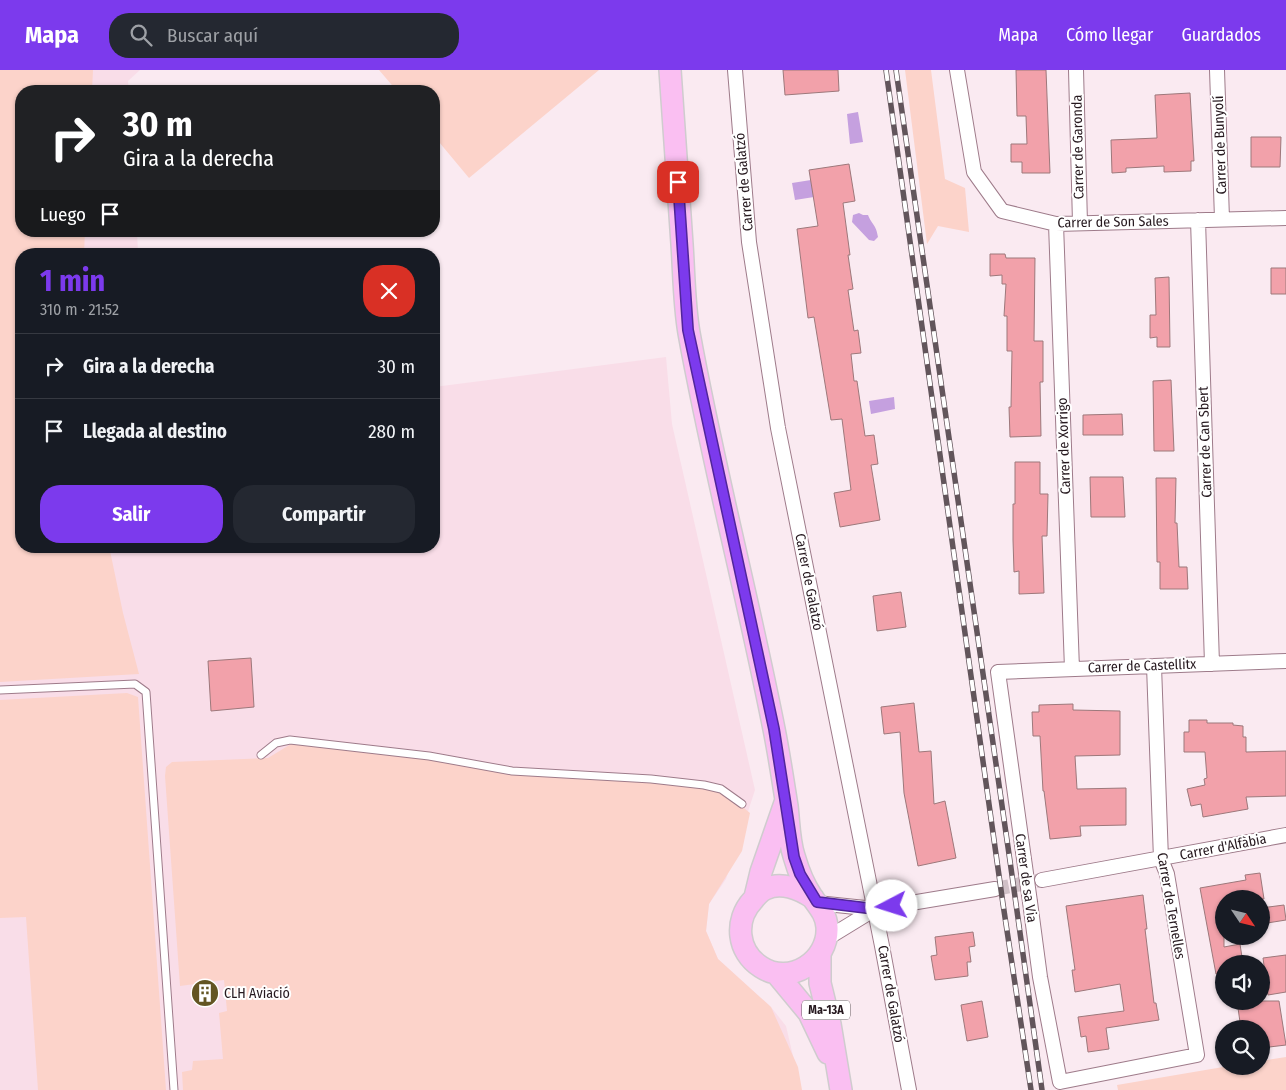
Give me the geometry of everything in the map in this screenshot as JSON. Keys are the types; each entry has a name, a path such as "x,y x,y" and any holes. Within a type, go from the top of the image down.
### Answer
{"main road":[{"path":"670,70 688,330 774,729 794,857 800,874 825,916 827,929 823,947 811,964 801,970 789,974 776,973 763,969 752,961 744,949 740,936 740,921 746,908 755,898 766,888 791,887 802,891 815,900"},
{"path":"755,898 761,872 786,800"},
{"name":"Ma-13A","path":"823,947 820,983 830,1024 841,1090"},
{"name":"Ma-13A","path":"776,973 809,1013 821,1040 836,1066"}],"street":[{"name":"Carrer de Galatzó","path":"735,70 749,242 778,428 875,909 909,1090"},
{"name":"Carrer de Son Sales","path":"957,70 974,172 1002,211 1056,224 1286,218"},
{"name":"Carrer de Garonda","path":"1076,70 1080,223"},
{"name":"Carrer de Bunyolí","path":"1217,70 1222,220"},
{"name":"Carrer de Can Sbert","path":"1198,220 1212,664"},
{"name":"Carrer de Xorrigo","path":"1056,224 1072,669"},
{"name":"Carrer de Castellitx","path":"998,672 1286,661"},
{"name":"Carrer de Ternelles","path":"1060,1082 1197,1055 1167,874 1161,859 1154,666"},
{"name":"Carrer de sa Via","path":"998,672 1040,977 1060,1082"},
{"name":"Carrer d'Alfàbia","path":"1042,880 1286,835"},
{"path":"815,900 875,909 995,889"},
{"path":"823,947 875,909"}],"lane":[{"path":"0,690 135,684 146,692 174,1090"},
{"path":"260,755 276,744 290,740 429,756 512,770 651,779 704,785 721,789 742,804"}],"shaded area":[{"path":"0,70 140,70 128,81 128,85 15,85 15,237 137,237 138,248 15,248 15,553 440,553 440,386 666,357 672,424 755,790 726,879 709,904 706,931 718,959 771,1007 786,1026 801,1090 0,1090"},
{"path":"0,70 93,70 92,85 15,85 15,237 85,237 84,248 15,248 15,553 110,553 123,613 139,674 0,682"},
{"path":"379,70 599,70 469,178 440,143 440,85 392,85"},
{"path":"905,70 931,70 945,179 965,188 969,232 938,226 927,244"},
{"path":"858,112 863,142 850,144 847,114"},
{"path":"811,180 814,197 795,200 792,183"},
{"path":"859,213 868,215 875,227 878,237 874,241 869,240 852,222 853,215"},
{"path":"894,397 895,409 871,414 869,401"},
{"path":"127,693 138,697 166,1090 38,1090 26,917 0,918 0,700"},
{"path":"291,744 558,774 721,789 750,813 742,851 709,904 706,931 718,959 771,1007 798,1067 802,1090 183,1090 182,1072 192,1070 193,1061 223,1059 219,1013 227,1011 224,980 180,986 165,776 166,767 172,762 268,758"},
{"path":"1286,1057 1286,1090 1118,1090 1117,1085 1215,1068 1215,1075 1270,1075 1270,1060"}],"building":[{"path":"783,70 838,70 839,91 785,95"},
{"path":"1016,70 1046,70 1050,173 1022,173 1022,162 1011,162 1011,144 1027,144 1026,116 1017,116"},
{"path":"1190,93 1194,161 1191,161 1191,171 1164,172 1164,166 1126,168 1126,172 1112,173 1111,140 1157,138 1155,95"},
{"path":"1251,137 1281,137 1280,167 1251,167"},
{"path":"849,164 855,201 843,203 853,289 848,290 854,331 858,330 861,353 851,354 854,381 857,381 865,436 874,435 878,464 871,465 880,520 840,527 834,493 851,490 842,419 831,420 814,317 808,318 797,229 818,226 809,170"},
{"path":"990,254 1005,254 1006,258 1035,258 1034,341 1043,341 1043,382 1040,382 1041,436 1010,437 1009,407 1011,407 1012,351 1007,351 1007,316 1004,316 1006,284 1002,284 1002,275 990,276"},
{"path":"1271,268 1286,268 1286,294 1271,294"},
{"path":"1169,277 1170,347 1157,347 1157,337 1150,338 1150,315 1156,315 1155,278"},
{"path":"1171,380 1174,451 1154,451 1153,381"},
{"path":"1122,414 1123,435 1083,435 1083,415"},
{"path":"1015,462 1040,462 1040,494 1048,494 1047,536 1042,536 1044,593 1019,594 1019,571 1014,572 1013,504 1015,504"},
{"path":"1090,477 1123,477 1125,517 1091,517"},
{"path":"1156,478 1176,478 1175,523 1177,523 1179,567 1187,567 1188,589 1160,589 1160,562 1157,562"},
{"path":"901,592 906,627 877,631 873,596"},
{"path":"251,658 254,707 211,711 208,661"},
{"path":"914,703 919,752 931,751 934,804 945,801 956,858 918,866 904,793 900,732 884,734 881,707"},
{"path":"1073,704 1073,710 1120,711 1120,755 1075,756 1077,789 1126,788 1126,825 1080,826 1081,836 1050,839 1043,791 1040,736 1033,736 1032,712 1039,712 1039,705"},
{"path":"1189,720 1207,720 1207,723 1233,723 1233,725 1243,726 1243,737 1246,737 1246,752 1286,751 1286,796 1246,797 1248,809 1203,817 1201,804 1191,806 1187,789 1205,785 1204,779 1207,778 1205,752 1184,752 1184,732 1189,732"},
{"path":"1260,873 1263,890 1215,890 1215,945 1224,945 1224,947 1240,945 1242,955 1215,955 1215,969 1200,888 1246,880 1245,875"},
{"path":"1143,895 1154,1003 1156,1003 1159,1020 1106,1028 1109,1049 1088,1052 1086,1036 1081,1037 1078,1017 1124,1011 1120,984 1075,992 1072,970 1075,970 1066,906"},
{"path":"1284,905 1286,920 1270,923 1270,907"},
{"path":"973,932 975,946 969,947 971,962 967,962 968,976 935,980 931,956 937,955 935,937"},
{"path":"1286,955 1286,992 1270,995 1270,957"},
{"name":"CLH Aviació","path":"215,986 217,999 195,1001 194,987"},
{"path":"982,1001 988,1037 967,1041 961,1005"},
{"path":"1270,1001 1279,1001 1286,1045 1270,1047 1270,1020 1240,1020 1238,1010 1270,1010"}],"tunnel":[{"path":"995,889 1042,880"}],"railway":[{"path":"886,70 1003,904 1031,1090"},
{"path":"896,70 1042,1090"}],"place":[{"name":"CLH Aviació","path":"205,993"}],"route":[{"path":"678,182 688,330 774,729 794,857 800,874 817,902 875,909 892,906"}]}
